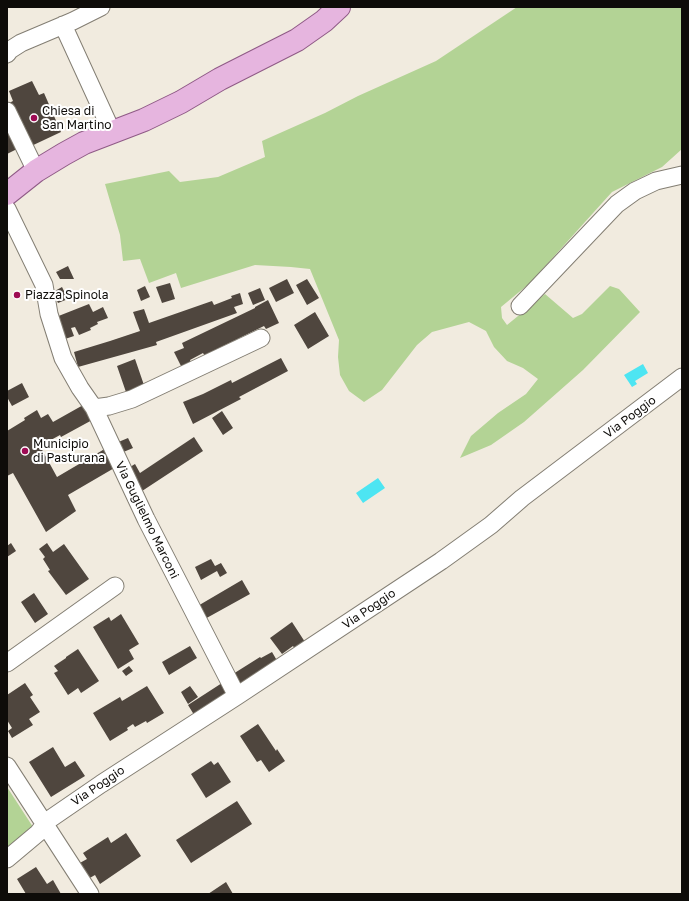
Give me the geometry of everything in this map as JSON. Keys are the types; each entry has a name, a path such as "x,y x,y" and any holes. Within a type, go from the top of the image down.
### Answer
{"main road":[{"path":"7,194 36,171 84,143 144,120 297,40 324,21 339,7"}],"street":[{"path":"7,54 10,50 21,43 101,7"},
{"path":"63,25 112,132"},
{"path":"7,111 36,171"},
{"path":"520,306 617,204 635,191 656,181 682,175"},
{"name":"Via Guglielmo Marconi","path":"7,209 44,285 48,314 63,358 80,388 94,408 152,533 237,696"},
{"path":"94,408 109,406 132,399 261,338"},
{"name":"Via Poggio","path":"7,859 38,833 50,819 434,565 491,525 522,498 682,377"},
{"path":"7,663 115,586"},
{"path":"7,766 90,894"}],"green space":[{"path":"517,7 682,7 682,149 662,167 612,192 530,283 501,307 502,318 507,325 545,294 573,318 582,314 610,286 619,289 640,312 583,370 524,422 491,445 460,458 471,436 498,413 526,394 538,379 523,368 507,361 494,347 486,331 469,322 432,332 417,345 382,390 364,402 349,391 340,375 338,357 339,340 310,269 255,265 181,288 176,273 149,283 140,259 123,261 120,235 105,184 169,171 180,182 218,177 265,157 262,141 436,61"},
{"path":"7,787 33,827 7,847"}],"water":[{"path":"643,364 648,373 635,381 637,384 632,387 624,375"},
{"path":"378,478 385,488 363,503 356,493"}],"building":[{"name":"Chiesa di San Martino","path":"32,81 39,95 44,93 61,132 27,148 7,104 13,101 9,91"},
{"path":"7,123 19,148 7,154"},
{"path":"68,266 74,279 60,279 56,272"},
{"path":"287,279 294,293 276,302 269,288"},
{"path":"307,279 319,298 307,305 296,285"},
{"path":"170,283 175,299 162,303 156,287"},
{"path":"145,286 150,297 141,301 137,290"},
{"path":"62,287 68,299 58,303 53,292"},
{"path":"260,288 265,300 253,305 248,293"},
{"path":"240,293 243,304 234,307 237,313 156,342 157,345 78,367 74,352 140,331 133,312 144,309 149,323 212,301 214,305"},
{"path":"268,300 279,323 266,329 264,326 217,349 219,352 206,358 203,353 190,360 192,366 183,370 174,352 184,348 182,343 255,308"},
{"path":"89,304 93,312 103,307 108,318 97,322 98,324 90,328 91,330 79,335 75,327 71,328 74,336 65,339 56,317"},
{"path":"315,312 329,336 308,349 294,325"},
{"path":"281,358 288,371 239,397 241,399 193,424 183,402 231,380 232,383"},
{"path":"135,359 145,388 127,395 117,366"},
{"path":"22,383 29,397 12,406 7,397 7,391"},
{"path":"85,404 94,419 61,437 60,435 40,446 57,477 108,447 116,467 68,495 76,511 46,532 13,473 7,476 7,431 25,420 24,418 37,410 41,418 48,414 53,422"},
{"path":"222,411 233,428 223,435 212,418"},
{"path":"194,437 203,451 139,493 125,470 135,464 140,473"},
{"path":"128,438 133,448 121,453 116,443"},
{"path":"11,543 16,551 7,557 7,546"},
{"path":"47,543 53,552 64,544 89,579 66,595 48,571 50,570 43,559 45,557 39,549"},
{"path":"211,559 215,566 221,563 227,573 220,577 217,571 201,580 195,567"},
{"path":"242,580 250,594 203,620 196,607"},
{"path":"34,593 48,614 35,623 21,602"},
{"path":"121,614 139,644 129,650 134,659 118,669 93,627 109,617 111,621"},
{"path":"292,622 305,642 295,649 293,646 282,654 270,638"},
{"path":"190,646 197,658 169,675 162,662"},
{"path":"78,649 99,681 81,693 78,688 68,695 54,673 58,671 54,666"},
{"path":"272,652 279,664 242,689 233,674 260,657 261,658"},
{"path":"129,666 133,671 126,676 122,671"},
{"path":"25,683 33,695 30,697 40,712 29,719 33,725 12,738 8,731 12,728 7,720 7,695"},
{"path":"222,683 230,696 196,718 188,705"},
{"path":"147,686 164,713 147,723 146,721 135,727 133,724 127,728 128,730 110,741 93,713 120,697 122,701"},
{"path":"190,686 198,697 188,704 181,692"},
{"path":"258,724 276,751 277,749 285,761 269,772 261,760 257,762 240,736"},
{"path":"53,747 65,767 75,761 85,776 51,797 29,762"},
{"path":"211,761 214,765 218,762 231,782 206,798 191,774"},
{"path":"237,801 252,824 191,863 176,840"},
{"path":"126,833 141,856 100,884 95,875 88,879 78,864 87,859 83,853 108,837 111,843"},
{"path":"36,867 47,884 53,880 61,894 26,894 17,879"},
{"path":"226,882 233,894 208,894"}],"place":[{"name":"Chiesa di San Martino","path":"34,118"},
{"name":"Piazza Spinola","path":"17,295"},
{"name":"Municipio di Pasturana","path":"25,451"}]}
